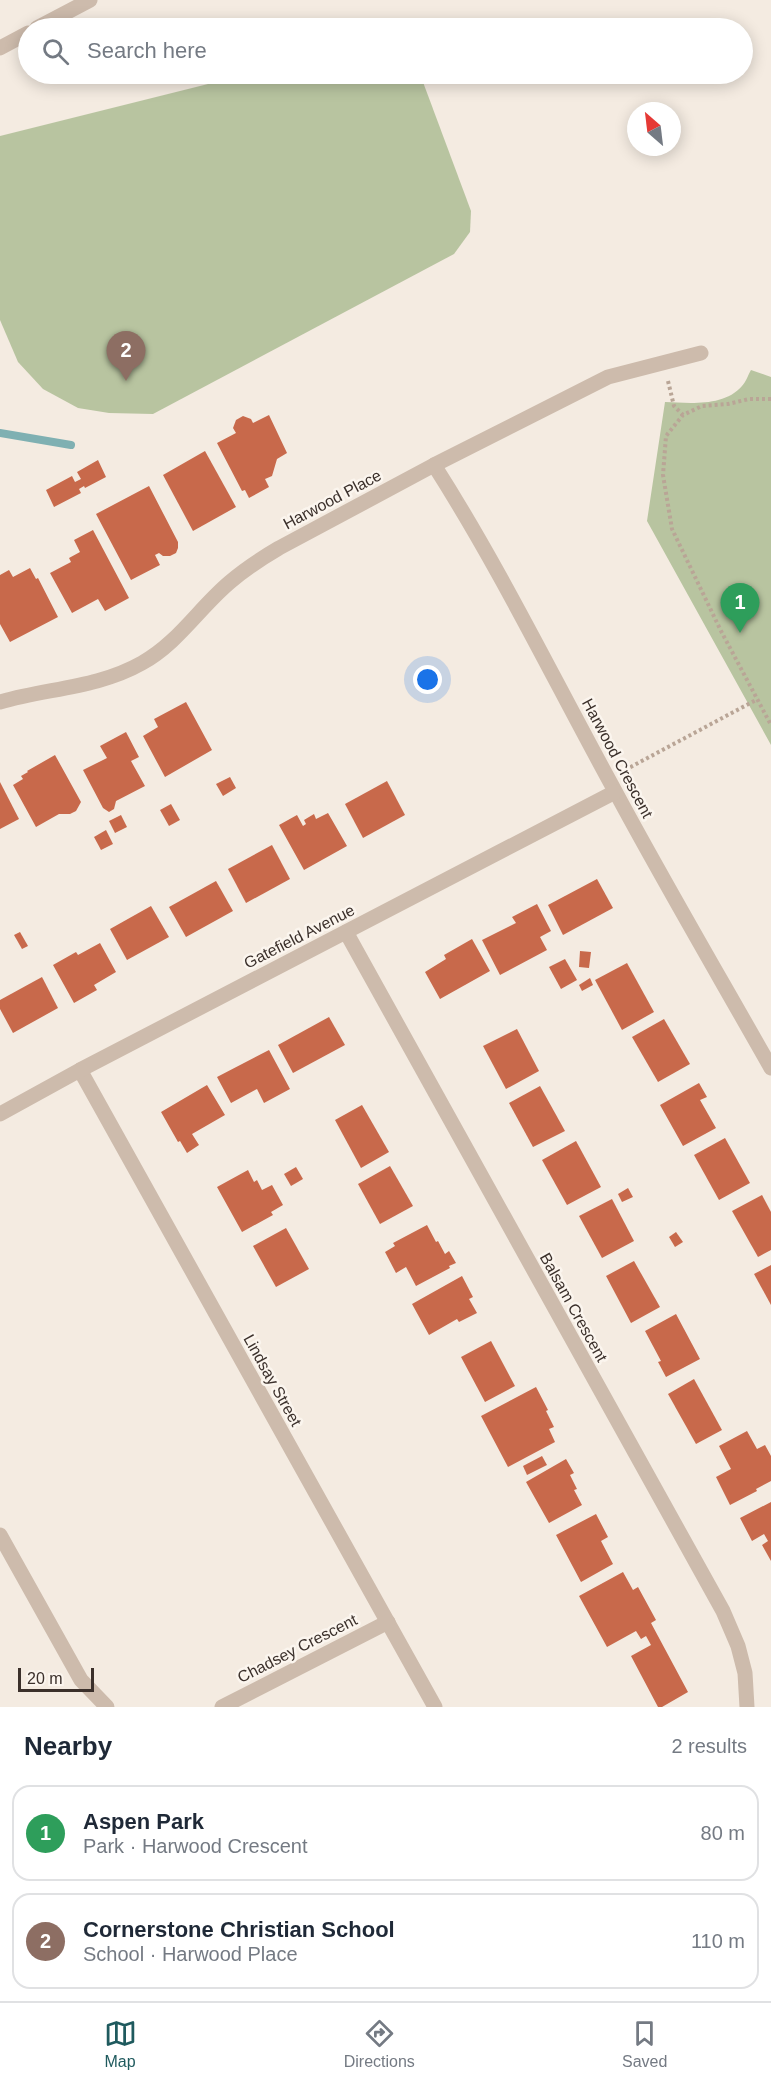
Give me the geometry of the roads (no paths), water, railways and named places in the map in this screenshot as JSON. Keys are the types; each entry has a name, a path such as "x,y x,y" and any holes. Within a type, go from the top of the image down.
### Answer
{"street":[{"path":"56,18 90,0"},
{"path":"0,48 18,38"},
{"name":"Harwood Place","path":"0,702 84,685 115,676 143,663 171,642 229,582 254,563 434,465 608,377 701,353"},
{"name":"Harwood Crescent","path":"434,465 522,617 612,786 771,1068"},
{"name":"Gatefield Avenue","path":"0,1114 346,932 612,786"},
{"name":"Balsam Crescent","path":"346,932 723,1611 738,1646 745,1673 747,1707"},
{"name":"Lindsay Street","path":"80,1070 435,1707"},
{"path":"0,1535 81,1680 107,1707"},
{"name":"Chadsey Crescent","path":"222,1707 388,1622"}],"waterway":[{"path":"0,433 71,445"}],"place":[{"name":"Cornerstone Christian School","path":"126,381"},
{"name":"Aspen Park","path":"740,633"}]}
